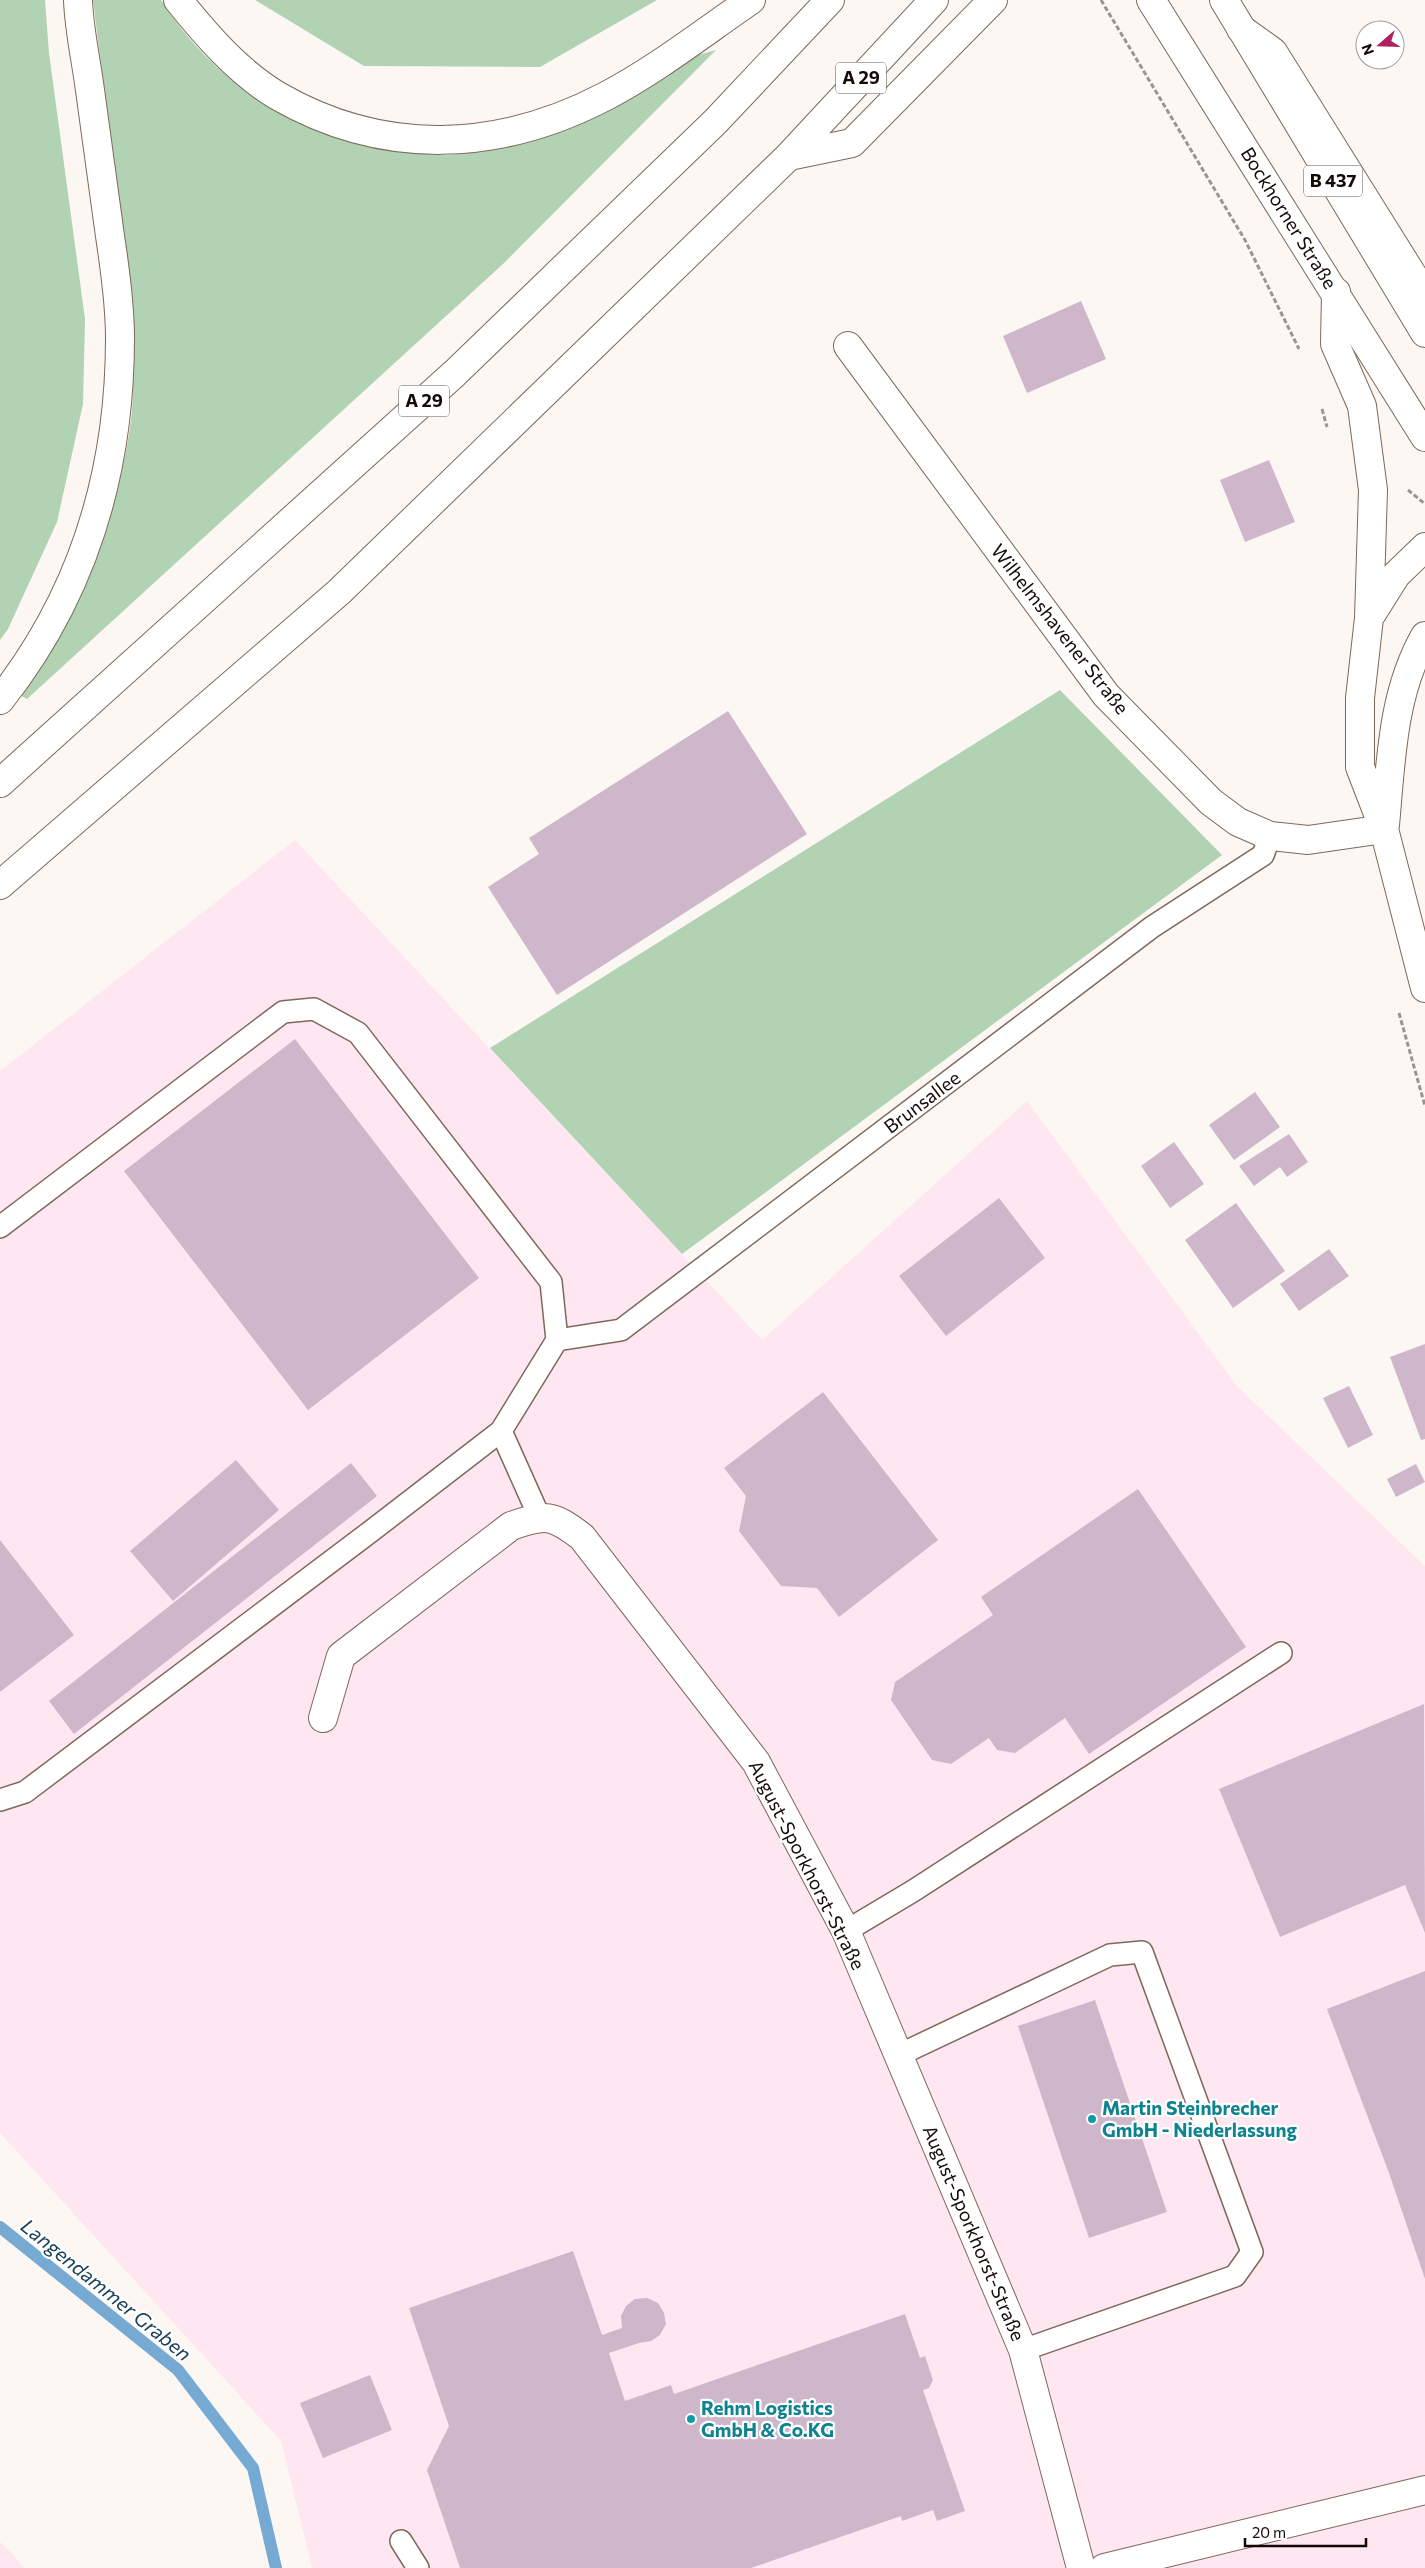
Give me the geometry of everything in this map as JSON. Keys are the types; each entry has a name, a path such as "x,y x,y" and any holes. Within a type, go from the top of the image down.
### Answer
{"main road":[{"path":"0,700 23,671 53,623 75,575 100,504 116,422 120,335 110,238 78,0"},
{"path":"178,0 201,29 236,63 277,95 317,116 362,132 412,140 468,140 514,132 557,117 606,96 649,70 751,0"},
{"name":"A 29","path":"0,783 455,373 715,122 830,0"},
{"name":"A 29","path":"0,885 339,592 789,156 934,0"},
{"path":"789,156 852,143 993,0"},
{"name":"Bockhorner Straße","path":"1151,0 1336,292 1425,437"},
{"name":"B 437","path":"1224,0 1425,333"},
{"path":"1241,29 1273,52 1425,295"},
{"path":"1336,292 1335,344 1362,406 1373,490 1369,618 1360,698 1360,767 1384,829 1425,988"},
{"name":"Wilhelmshavener Straße","path":"848,346 1106,695 1211,802 1238,822 1270,836 1308,840 1384,829"},
{"path":"1369,618 1396,575 1425,547"},
{"path":"1384,829 1399,698 1422,646"},
{"path":"323,1718 341,1656 510,1526 540,1516"},
{"name":"August-Sporkhorst-Straße","path":"540,1516 562,1521 582,1537 756,1762 846,1931 1023,2350 1081,2568"},
{"path":"1104,2568 1425,2490"}],"lane":[{"name":"Brunsallee","path":"558,1340 620,1330 1152,927 1263,855 1270,836"},
{"path":"0,1227 283,1012 314,1009 358,1033 551,1282 558,1340 501,1431 25,1792 0,1800"},
{"path":"501,1431 540,1516"},
{"path":"846,1931 913,1891 1281,1653"},
{"path":"899,2056 1110,1955 1142,1952 1252,2252 1234,2276 1023,2350"},
{"path":"401,2541 418,2568"}],"path":[{"path":"1101,0 1245,240 1299,350"},
{"path":"1320,401 1329,436"}],"shaded area":[{"path":"295,840 762,1340 1027,1101 1237,1386 1425,1566 1425,2568 312,2568 281,2441 0,2133 0,1071"},
{"path":"0,2542 11,2552 24,2568 0,2568"}],"green space":[{"path":"0,0 45,0 49,53 85,319 83,404 57,522 8,629 0,640"},
{"path":"93,0 161,0 183,31 208,59 266,105 298,122 332,136 368,146 435,155 464,154 488,149 574,124 627,99 698,55 716,50 503,264 27,699 21,696 75,601 103,534 115,499 132,414 132,318"},
{"path":"255,0 657,0 540,67 364,66"},
{"path":"1060,690 1222,855 682,1254 490,1048"}],"building":[{"path":"1081,301 1106,359 1027,393 1003,336"},
{"path":"1269,460 1295,522 1245,542 1220,480"},
{"path":"728,711 807,834 557,995 488,887 539,854 529,838"},
{"path":"295,1039 479,1278 308,1410 124,1171"},
{"path":"1255,1092 1280,1127 1234,1160 1209,1125"},
{"path":"1289,1134 1308,1162 1287,1177 1280,1167 1254,1186 1239,1166"},
{"path":"1174,1142 1204,1184 1170,1208 1141,1166"},
{"path":"999,1198 1045,1258 946,1336 899,1276"},
{"path":"1236,1203 1285,1271 1233,1308 1185,1240"},
{"path":"1329,1249 1349,1276 1299,1311 1280,1284"},
{"path":"1425,1344 1425,1439 1421,1440 1390,1357"},
{"path":"1349,1386 1373,1435 1348,1448 1323,1398"},
{"path":"823,1392 938,1540 839,1617 817,1588 781,1586 739,1531 746,1496 724,1468"},
{"path":"236,1460 279,1510 173,1601 130,1551"},
{"path":"351,1463 377,1496 74,1734 49,1701"},
{"path":"1416,1464 1425,1482 1396,1497 1387,1479"},
{"path":"1138,1489 1246,1647 1089,1754 1065,1718 1015,1753 997,1750 989,1738 951,1764 932,1760 891,1700 895,1682 993,1615 981,1597"},
{"path":"0,1540 74,1635 0,1692"},
{"path":"1424,1704 1425,1933 1405,1885 1280,1937 1219,1789"},
{"path":"1425,1971 1425,2279 1389,2173 1327,2009"},
{"name":"Martin Steinbrecher GmbH - Niederlassung","path":"1095,2000 1167,2212 1089,2238 1018,2026"},
{"name":"Rehm Logistics GmbH & Co.KG","path":"573,2251 602,2335 622,2328 621,2316 626,2306 635,2299 647,2298 658,2303 664,2313 666,2324 660,2335 651,2341 609,2353 625,2401 671,2385 674,2394 905,2314 920,2358 925,2356 933,2380 929,2388 923,2390 965,2511 937,2521 933,2510 902,2521 901,2516 751,2568 460,2568 427,2470 449,2426 409,2308"},
{"path":"370,2375 392,2430 323,2458 300,2403"}],"waterway":[{"name":"Langendammer Graben","path":"0,2227 178,2370 253,2468 276,2568"}],"place":[{"name":"Martin Steinbrecher GmbH - Niederlassung","path":"1092,2119"},
{"name":"Rehm Logistics GmbH & Co.KG","path":"691,2419"}]}
